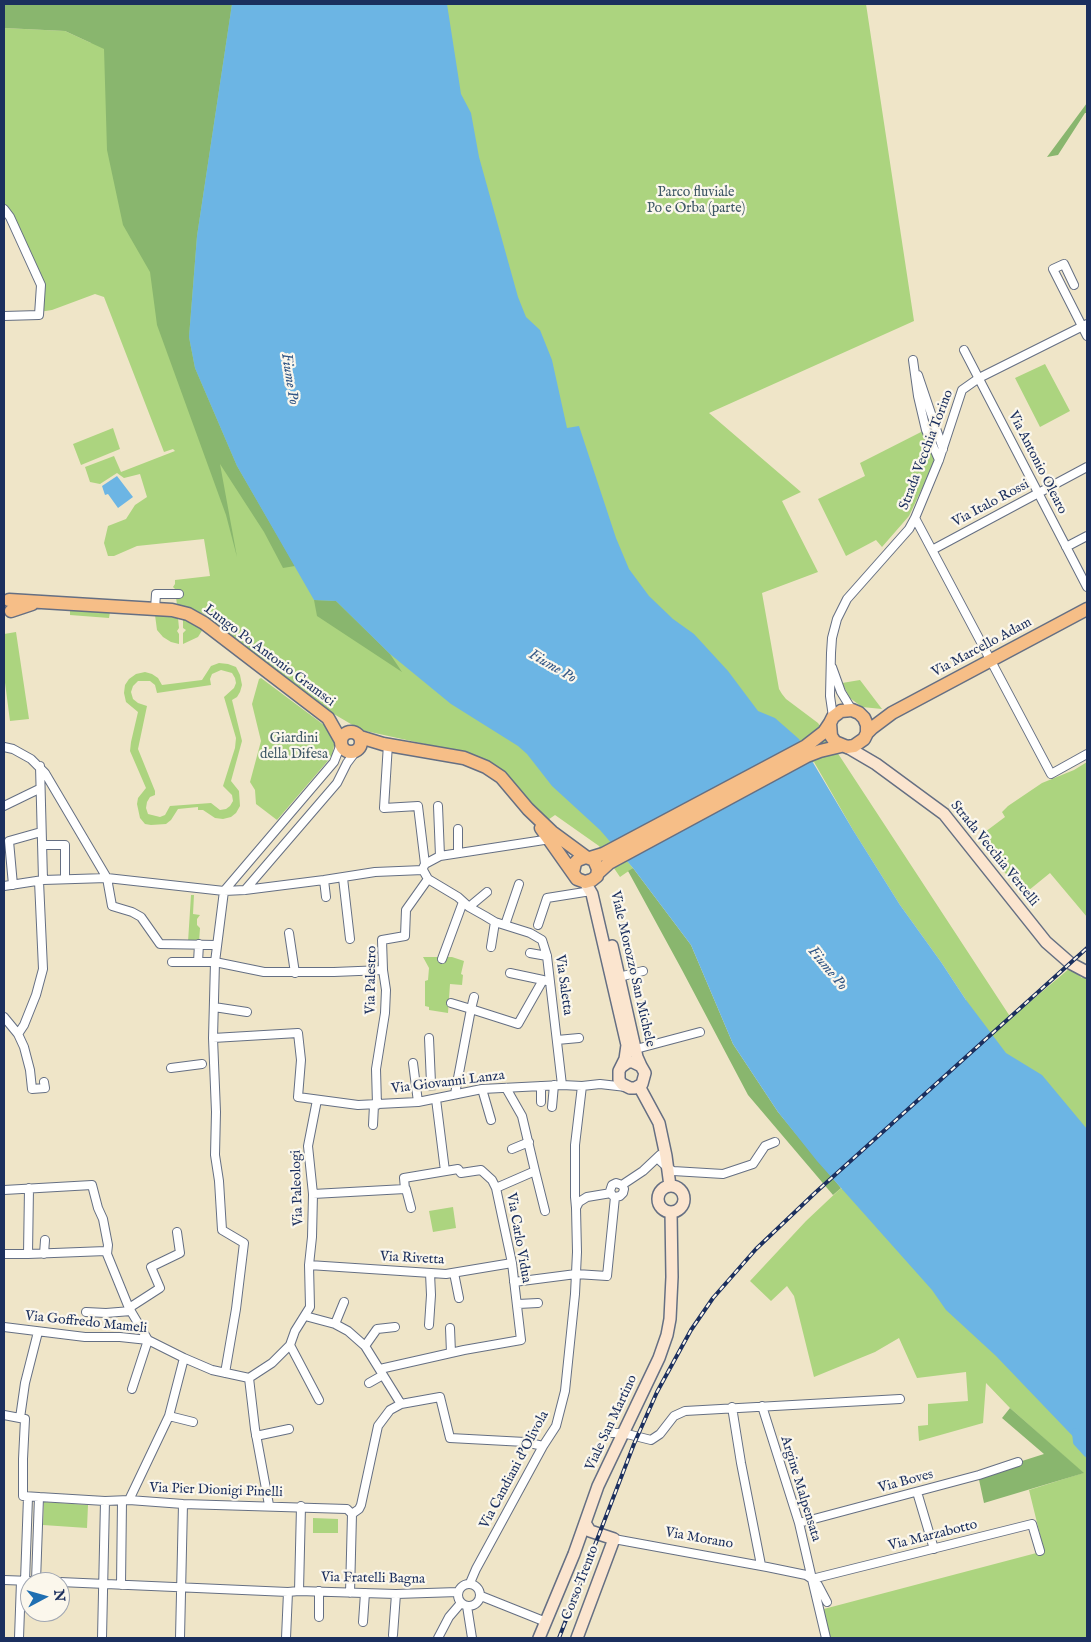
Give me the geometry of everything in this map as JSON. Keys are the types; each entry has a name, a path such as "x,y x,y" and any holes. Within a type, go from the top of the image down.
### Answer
{"main road":[{"name":"Lungo Po Antonio Gramsci","path":"7,607 39,602 172,610 188,614 204,623 332,722 349,744"},
{"name":"Via Marcello Adam","path":"865,736 892,713 1087,609"},
{"path":"592,881 606,859 806,746 841,711 856,712 864,718 867,725 865,736 872,762"},
{"name":"Via Marcello Adam","path":"856,712 867,716 892,713"},
{"path":"829,724 831,736 840,747"},
{"path":"573,872 575,863 578,860 588,858 606,859 820,750 858,744 865,736"},
{"path":"349,744 385,744 464,758 486,767 501,777 528,809 577,879 592,881"},
{"name":"Strada Vecchia Vercelli","path":"840,747 872,762 944,814 1046,942 1070,963 1087,972"},
{"path":"528,809 552,832 598,866 592,881"},
{"name":"Viale Morozzo San Michele","path":"592,881 619,976 641,1066"},
{"name":"Viale Morozzo San Michele","path":"592,881 627,1046 620,1072"},
{"path":"628,1062 638,1063 641,1066 645,1077 639,1086 626,1087 619,1080 620,1072 628,1062"},
{"path":"639,1086 659,1123 670,1186"},
{"path":"670,1186 680,1190 684,1200 678,1209 671,1212 664,1210 658,1201 660,1191 670,1186"},
{"name":"Viale San Martino","path":"539,1638 585,1523 618,1433 659,1358 667,1335 670,1319 672,1277 671,1212"},
{"name":"Via Morano","path":"585,1523 590,1531 614,1539"},
{"name":"Corso Trento","path":"577,1638 614,1539"}],"street":[{"path":"4,210 10,216 41,285 39,315 4,316"},
{"path":"1074,285 1064,264 1053,269 1085,326 1087,336"},
{"name":"Strada Vecchia Torino","path":"829,724 830,662 832,638 837,618 844,604 916,518 943,449 962,390 980,378 1085,326"},
{"name":"Via Antonio Olearo","path":"964,350 1066,547 1085,576 1087,586"},
{"path":"939,460 926,430 918,396 914,364 943,449"},
{"name":"Via Italo Rossi","path":"932,550 1087,467"},
{"path":"916,518 1051,774 1087,754"},
{"path":"1066,547 1087,536"},
{"path":"155,609 156,594 179,594"},
{"path":"830,662 841,692 856,712"},
{"path":"245,890 336,783 347,763 349,744"},
{"path":"224,1373 236,1309 244,1243 222,1230 219,1181 215,1155 216,1112 213,1038 215,962 224,891 349,744"},
{"path":"385,744 384,808 418,806 424,867 428,879 458,897 466,905 495,922 536,930 547,898 592,881"},
{"path":"4,747 20,753 40,766 107,878 112,906 141,916 160,944 216,945"},
{"path":"18,1034 24,1025 36,995 44,969 40,766"},
{"path":"4,806 39,789"},
{"path":"438,806 440,856"},
{"path":"458,829 458,852"},
{"path":"13,885 9,841 41,832"},
{"path":"4,886 65,878 107,878 224,891 245,890 424,867 440,856 544,840"},
{"path":"42,845 64,845 65,878"},
{"path":"342,878 350,938"},
{"name":"Via Palestro","path":"373,1125 376,1105 376,1069 385,1013 386,990 382,970 382,940 405,936 406,910 428,879"},
{"path":"324,880 326,897"},
{"path":"505,925 519,884"},
{"path":"442,959 466,905 487,892"},
{"path":"491,947 495,922"},
{"name":"Via Saletta","path":"536,930 542,940 547,956 546,981 558,1040 558,1085 552,1107"},
{"path":"289,933 294,972"},
{"path":"198,962 199,944"},
{"path":"530,953 547,956"},
{"path":"172,962 215,962 264,972 382,970"},
{"path":"238,975 239,966"},
{"path":"619,976 643,970"},
{"path":"451,1002 518,1024 546,981 510,973"},
{"path":"455,1094 474,997"},
{"path":"214,1007 246,1012"},
{"path":"4,1017 18,1034 24,1047 30,1070 32,1089 44,1088 44,1082"},
{"name":"Via Giovanni Lanza","path":"213,1038 298,1032 301,1060 298,1097 358,1105 418,1102 482,1089 600,1084 626,1087"},
{"path":"636,1049 700,1032"},
{"path":"429,1038 431,1083"},
{"path":"558,1040 579,1038"},
{"path":"413,1063 418,1102"},
{"path":"171,1068 202,1064"},
{"name":"Via Giovanni Lanza","path":"600,1084 620,1072"},
{"path":"541,1086 541,1102"},
{"name":"Via Candiani d'Olivola","path":"470,1583 543,1446 556,1426 562,1408 576,1294 575,1145 582,1086"},
{"path":"506,1088 522,1116 545,1211"},
{"path":"482,1089 491,1120"},
{"path":"411,1208 405,1189 404,1178 445,1171 434,1098"},
{"name":"Via Paleologi","path":"305,1316 310,1307 309,1265 313,1194 308,1146 317,1100"},
{"path":"512,1149 529,1142"},
{"path":"514,1282 576,1274 607,1276 613,1195 611,1186 614,1183 622,1185 643,1171 657,1158 662,1149 663,1142"},
{"path":"657,1158 673,1171 723,1174 753,1164 765,1146 775,1142"},
{"name":"Via Carlo Vidua","path":"445,1171 458,1169 461,1173 481,1170 492,1180 496,1188 512,1263 521,1340 451,1354"},
{"path":"496,1188 535,1171"},
{"path":"4,1190 92,1185 98,1208 104,1219 108,1245 106,1251 130,1310 148,1340 132,1389"},
{"path":"28,1254 29,1188"},
{"path":"313,1194 405,1189"},
{"path":"576,1208 579,1202 587,1197 613,1195"},
{"path":"86,1312 106,1313 130,1310 160,1288 151,1267 180,1253 177,1232"},
{"path":"44,1254 45,1240"},
{"path":"4,1254 106,1251"},
{"name":"Via Rivetta","path":"309,1265 454,1273 512,1263"},
{"path":"429,1325 430,1273"},
{"path":"454,1273 459,1298"},
{"path":"332,1323 344,1302"},
{"path":"518,1304 538,1302"},
{"path":"269,1505 256,1436 249,1378 272,1363 290,1345 295,1331 305,1316 332,1323 348,1331 365,1346 401,1404"},
{"name":"Via Goffredo Mameli","path":"4,1327 85,1337 120,1337 148,1340 212,1370 249,1378"},
{"path":"365,1346 377,1329 395,1327"},
{"path":"369,1383 381,1372 451,1354 450,1328"},
{"path":"24,1572 28,1497 23,1496 22,1419 25,1383 38,1332"},
{"path":"290,1345 319,1400"},
{"path":"120,1585 126,1501 168,1416 184,1358"},
{"path":"350,1593 352,1514 359,1510 361,1505 378,1426 390,1410 401,1404 440,1397 450,1438 525,1442 543,1446"},
{"path":"618,1433 651,1440 660,1434 670,1420 679,1412 900,1399"},
{"name":"Argine Malpensata","path":"762,1406 799,1523 826,1638"},
{"path":"732,1408 761,1565"},
{"path":"4,1415 22,1419"},
{"path":"168,1416 193,1422"},
{"path":"256,1436 289,1429"},
{"name":"Via Boves","path":"799,1523 979,1475 1018,1462"},
{"path":"917,1492 934,1549"},
{"name":"Via Pier Dionigi Pinelli","path":"28,1497 182,1504 347,1508 352,1514"},
{"path":"36,1572 39,1497"},
{"path":"102,1638 105,1501"},
{"path":"180,1638 182,1504"},
{"path":"299,1591 301,1506"},
{"name":"Via Marzabotto","path":"812,1580 1032,1524 1040,1551"},
{"name":"Via Morano","path":"614,1539 761,1565 806,1575 812,1580"},
{"name":"Via Fratelli Bagna","path":"4,1580 20,1581"},
{"name":"Argine Malpensata","path":"812,1580 818,1585 827,1602"},
{"name":"Via Fratelli Bagna","path":"70,1582 288,1592 319,1591 396,1594 458,1592"},
{"path":"472,1638 464,1604 458,1596 458,1592 461,1586 470,1583 477,1586 481,1596"},
{"path":"319,1591 319,1617"},
{"path":"286,1638 288,1592"},
{"path":"363,1622 364,1593"},
{"path":"393,1635 396,1594"},
{"path":"481,1596 546,1622"},
{"path":"438,1638 449,1617 464,1604 474,1605 481,1596"},
{"path":"19,1638 20,1622"}],"green space":[{"path":"4,4 232,4 197,236 189,337 195,368 237,466 295,566 283,568 264,532 220,464 237,557 226,515 157,325 150,272 123,225 107,150 104,49 65,31 4,28"},
{"name":"Parco fluviale Po e Orba (parte)","path":"118,4 866,4 914,321 709,413 801,492 782,501 818,572 762,593 779,689 782,694 818,723 1011,1018 1070,968 1082,978 1087,974 1087,1638 828,1638 820,1610 1044,1551 1029,1490 1083,1473 1010,1408 986,1383 983,1423 919,1441 918,1426 928,1425 928,1404 968,1401 966,1372 917,1378 899,1338 875,1352 814,1377 794,1296 787,1286 771,1301 750,1281 806,1221 842,1189 966,1000 900,905 853,830 814,762 610,841 633,868 620,877 599,846 555,815 545,822 466,753 361,730 322,707 251,653 204,614 177,605 175,589 173,587 175,580 210,576 204,539 137,546 114,556 108,556 104,543 108,526 126,519 135,505 147,497 140,474 124,478 117,473 100,484 90,482 85,467 114,456 121,472 175,451 173,449 164,452 104,297 95,294 52,310 39,312 42,286 4,208 4,28 65,31 91,43"},
{"path":"1087,103 1087,113 1085,113 1058,155 1047,157"},
{"path":"1045,364 1070,411 1040,427 1015,378"},
{"path":"113,428 120,449 81,465 73,444"},
{"path":"925,430 935,461 909,516 882,547 876,540 846,556 818,499 865,476 860,463"},
{"path":"314,600 336,601 390,654 402,672 317,616"},
{"path":"70,610 110,612 109,618 70,615"},
{"path":"155,615 178,618 179,644 163,637 157,630"},
{"path":"183,619 203,629 198,637 183,644 183,633 186,630 183,628"},
{"path":"16,632 29,719 10,721 4,675 4,634"},
{"path":"219,663 228,664 236,667 240,675 242,685 240,692 232,700 242,741 231,781 239,791 240,806 231,817 223,819 215,818 203,810 198,810 198,807 178,809 166,824 145,824 140,818 137,804 138,798 146,788 130,751 138,712 126,702 125,685 136,674 145,672 158,678 162,685 202,680 211,666","holes":["221,670 232,673 236,683 234,688 224,697 236,738 235,748 223,786 232,795 233,801 226,809 220,810 211,803 170,806 165,815 160,817 148,814 147,802 150,797 155,795 155,791 138,749 147,706 133,699 131,692 133,686 138,681 150,681 155,685 157,693 211,685 210,679 212,674"]},
{"name":"Giardini della Difesa","path":"261,678 332,731 335,741 332,756 277,820 256,804 255,790 250,782 261,741 252,704 259,679"},
{"path":"860,680 882,709 862,707 850,698 842,683"},
{"path":"1087,762 1087,917 1050,873 1023,895 977,838 1005,817 1002,812 1008,806 1042,783 1074,770"},
{"path":"633,868 691,945 733,1044 778,1112 841,1188 833,1195 748,1095 628,871"},
{"path":"191,895 194,895 193,914 200,915 197,919 197,925 200,928 199,942 188,942"},
{"path":"423,957 452,957 464,961 461,974 463,975 462,985 450,984 448,1013 429,1010 429,1007 425,1006 425,981 428,980 429,968"},
{"path":"453,1207 456,1228 433,1232 429,1211"},
{"path":"1010,1408 1084,1473 984,1503 978,1475 1044,1454 1002,1418"},
{"path":"44,1502 88,1505 87,1528 43,1525"},
{"path":"313,1518 338,1519 338,1533 313,1533"}],"water":[{"name":"Fiume Po","path":"232,4 447,4 461,94 471,113 479,157 518,297 526,317 540,330 552,360 567,428 579,426 616,538 629,569 649,596 673,619 694,634 728,671 758,711 775,718 799,739 900,905 966,1000 1006,1053 1042,1075 1087,1129 1087,1451 996,1356 946,1310 932,1290 817,1161 778,1112 733,1044 691,945 633,868 600,830 552,786 527,754 518,746 451,704 390,654 336,601 314,600 237,466 195,368 189,337 197,236"},
{"path":"117,476 133,497 118,508 108,494 105,495 102,486"}],"waterway":[{"path":"1076,1432 1077,1442 1087,1453"}],"tunnel":[{"path":"431,1083 432,1094"}],"railway":[{"path":"559,1638 634,1444 657,1392 691,1330 713,1298 756,1249 816,1192 1087,948"}]}
